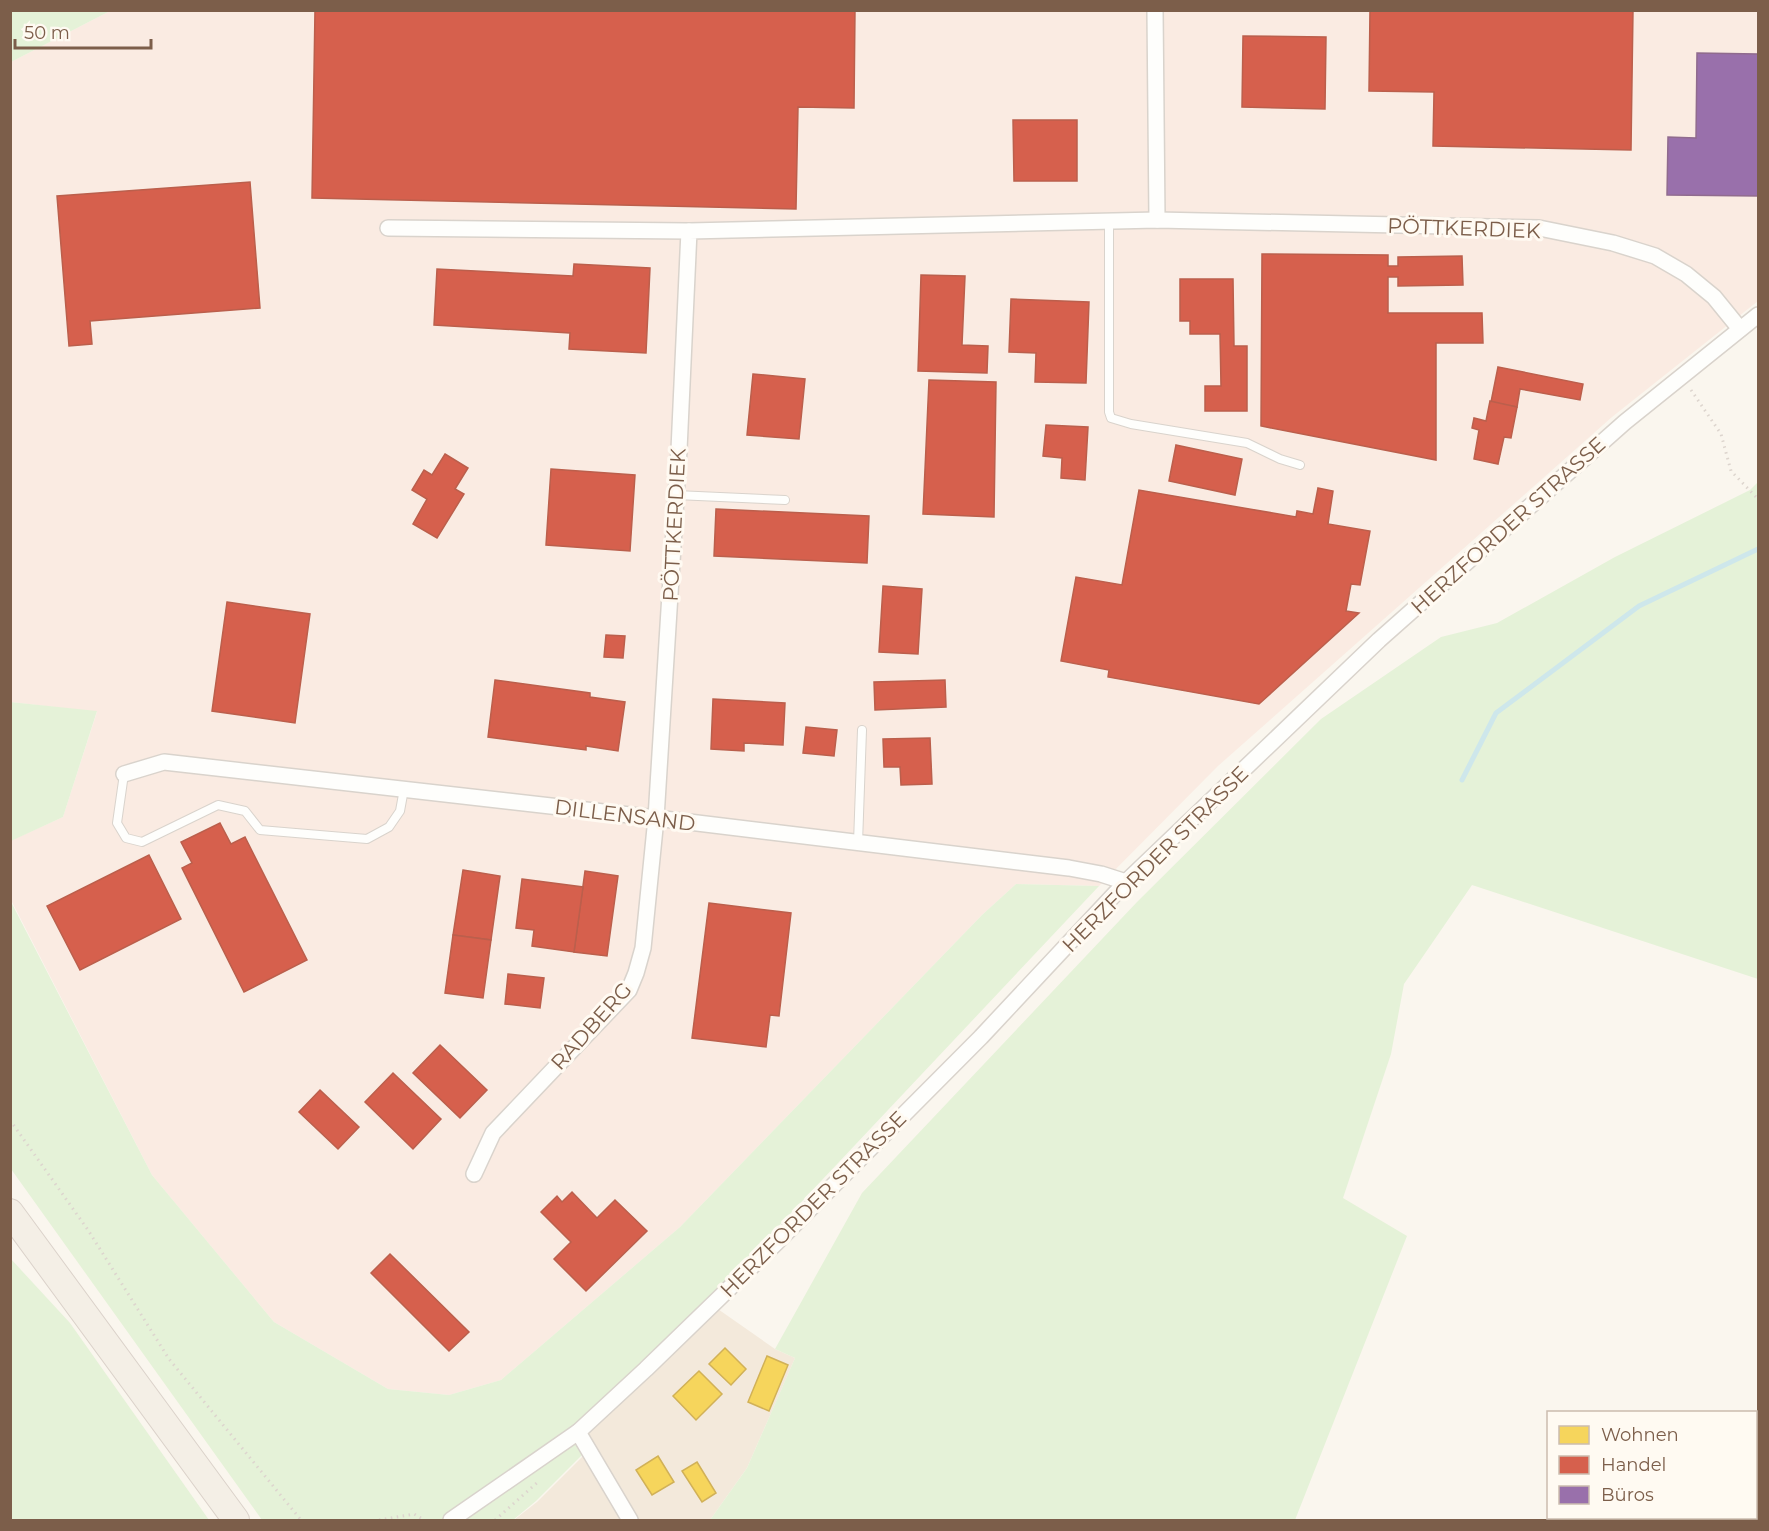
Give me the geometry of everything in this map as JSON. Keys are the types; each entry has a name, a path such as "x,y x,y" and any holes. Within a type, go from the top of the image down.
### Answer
{"main road":[{"path":"10,1212 236,1521"}],"street":[{"path":"1154,13 1157,220"},
{"name":"PÖTTKERDIEK","path":"388,228 688,231 1157,220 1539,228 1613,243 1655,256 1693,280 1714,297 1740,329"},
{"name":"PÖTTKERDIEK","path":"656,818 676,495 688,231"},
{"name":"HERZFORDER STRASSE","path":"451,1521 578,1432 776,1243 981,1037 1126,882 1379,640 1625,422 1758,315"},
{"name":"DILLENSAND","path":"123,774 164,762 1069,868 1101,874 1126,882"},
{"name":"RADBERG","path":"474,1174 493,1133 629,990 643,948 656,818"},
{"path":"578,1432 630,1521"}],"lane":[{"path":"1109,221 1109,412 1111,418 1131,424 1247,444 1300,465"},
{"path":"676,495 785,500"},
{"path":"858,843 862,730"},
{"path":"123,774 117,823 126,838 142,842 218,805 245,811 260,830 367,839 389,827 400,811 404,789"}],"path":[{"path":"1682,376 1721,434 1731,471 1758,499"},
{"path":"10,1120 87,1230 169,1359 301,1521"},
{"path":"379,1521 414,1514 424,1521"}],"shaded area":[{"path":"110,11 1758,11 1758,301 1612,417 1218,766 1099,886 1016,884 982,915 680,1227 501,1380 449,1395 388,1389 274,1322 152,1175 11,900 10,841 63,817 97,712 11,702 11,62"},
{"path":"715,1307 775,1349 795,1358 747,1468 710,1520 514,1520 537,1502 588,1451 578,1432"}],"green space":[{"path":"11,10 110,10 110,11 11,62"},
{"path":"1758,482 1758,979 1472,885 1404,984 1391,1054 1343,1198 1407,1236 1295,1520 710,1520 747,1468 795,1358 775,1349 862,1193 1137,902 1321,719 1441,637 1497,623 1615,557 1750,490"},
{"path":"10,702 97,711 63,817 11,841"},
{"path":"1016,884 1099,886 645,1368 578,1431 587,1450 536,1501 513,1520 262,1520 11,1169 10,900 152,1175 274,1322 388,1389 449,1395 501,1380 680,1227 982,915"},
{"path":"10,1258 70,1323 209,1520 11,1520"}],"building: Wohnen":[{"path":"725,1348 746,1369 731,1385 709,1364"},
{"path":"767,1356 788,1365 769,1411 748,1402"},
{"path":"699,1371 722,1394 696,1420 673,1396"},
{"path":"658,1456 674,1482 652,1495 636,1470"},
{"path":"697,1462 716,1493 702,1502 682,1471"}],"building: Handel":[{"path":"315,10 855,10 854,108 798,107 796,209 312,198"},
{"path":"1370,10 1633,10 1631,150 1433,146 1434,92 1369,91"},
{"path":"1243,36 1326,37 1325,109 1242,107"},
{"path":"1013,120 1077,120 1077,181 1014,181"},
{"path":"250,182 260,308 90,321 92,344 69,346 57,196"},
{"path":"1262,254 1388,255 1388,266 1398,266 1398,257 1462,256 1463,285 1398,286 1398,277 1388,277 1388,313 1482,313 1483,343 1436,343 1436,460 1261,426"},
{"path":"574,264 650,268 646,353 569,349 570,333 434,325 437,269 573,276"},
{"path":"921,275 965,276 962,345 988,346 987,373 918,371"},
{"path":"1180,279 1233,279 1234,346 1247,346 1247,411 1205,411 1205,386 1221,386 1220,334 1190,334 1190,321 1180,321"},
{"path":"1011,299 1089,302 1086,383 1035,382 1036,353 1009,352"},
{"path":"1498,367 1583,384 1580,400 1520,389 1517,407 1491,402"},
{"path":"753,374 805,379 799,439 747,435"},
{"path":"929,380 996,382 994,517 923,514"},
{"path":"1490,401 1517,407 1511,438 1504,437 1498,464 1474,459 1479,430 1472,428 1474,418 1486,421"},
{"path":"1046,425 1088,427 1085,480 1061,478 1062,458 1043,456"},
{"path":"1176,445 1242,459 1235,495 1169,481"},
{"path":"445,454 468,468 455,489 464,494 437,538 413,524 427,499 412,490 424,470 432,475"},
{"path":"551,469 635,475 630,551 546,545"},
{"path":"1318,488 1333,491 1328,524 1370,531 1360,585 1351,584 1346,611 1359,613 1259,704 1108,677 1109,670 1061,661 1076,577 1122,585 1139,490 1296,517 1297,511 1313,514"},
{"path":"716,509 869,516 867,563 714,556"},
{"path":"883,586 922,589 918,654 879,652"},
{"path":"227,602 310,614 295,723 212,711"},
{"path":"606,635 625,636 623,658 604,657"},
{"path":"495,680 590,693 590,697 625,702 618,751 586,746 586,750 488,737"},
{"path":"945,680 946,707 875,710 874,682"},
{"path":"713,699 785,703 783,745 744,743 744,751 711,749"},
{"path":"806,727 837,730 834,756 803,753"},
{"path":"930,738 932,784 901,785 900,767 884,767 883,739"},
{"path":"220,823 231,844 245,837 307,960 244,992 182,868 192,863 181,842"},
{"path":"149,855 181,919 80,970 47,906"},
{"path":"463,870 500,876 491,940 453,935"},
{"path":"585,871 618,876 607,956 574,952"},
{"path":"522,879 583,887 574,952 532,946 534,930 516,928"},
{"path":"709,903 791,913 779,1016 770,1015 766,1047 692,1038"},
{"path":"453,935 491,940 483,998 445,993"},
{"path":"508,974 544,978 540,1008 505,1004"},
{"path":"440,1045 487,1090 460,1118 413,1073"},
{"path":"393,1073 441,1119 413,1149 365,1102"},
{"path":"320,1090 359,1127 338,1149 299,1112"},
{"path":"572,1192 597,1218 615,1200 647,1231 586,1291 554,1259 571,1242 541,1212 557,1196 562,1202"},
{"path":"390,1254 469,1332 449,1351 371,1273"}],"building: Büros":[{"path":"1697,53 1758,54 1758,196 1667,195 1668,137 1696,138"}],"waterway":[{"path":"1462,780 1496,713 1639,606 1758,549"}]}
